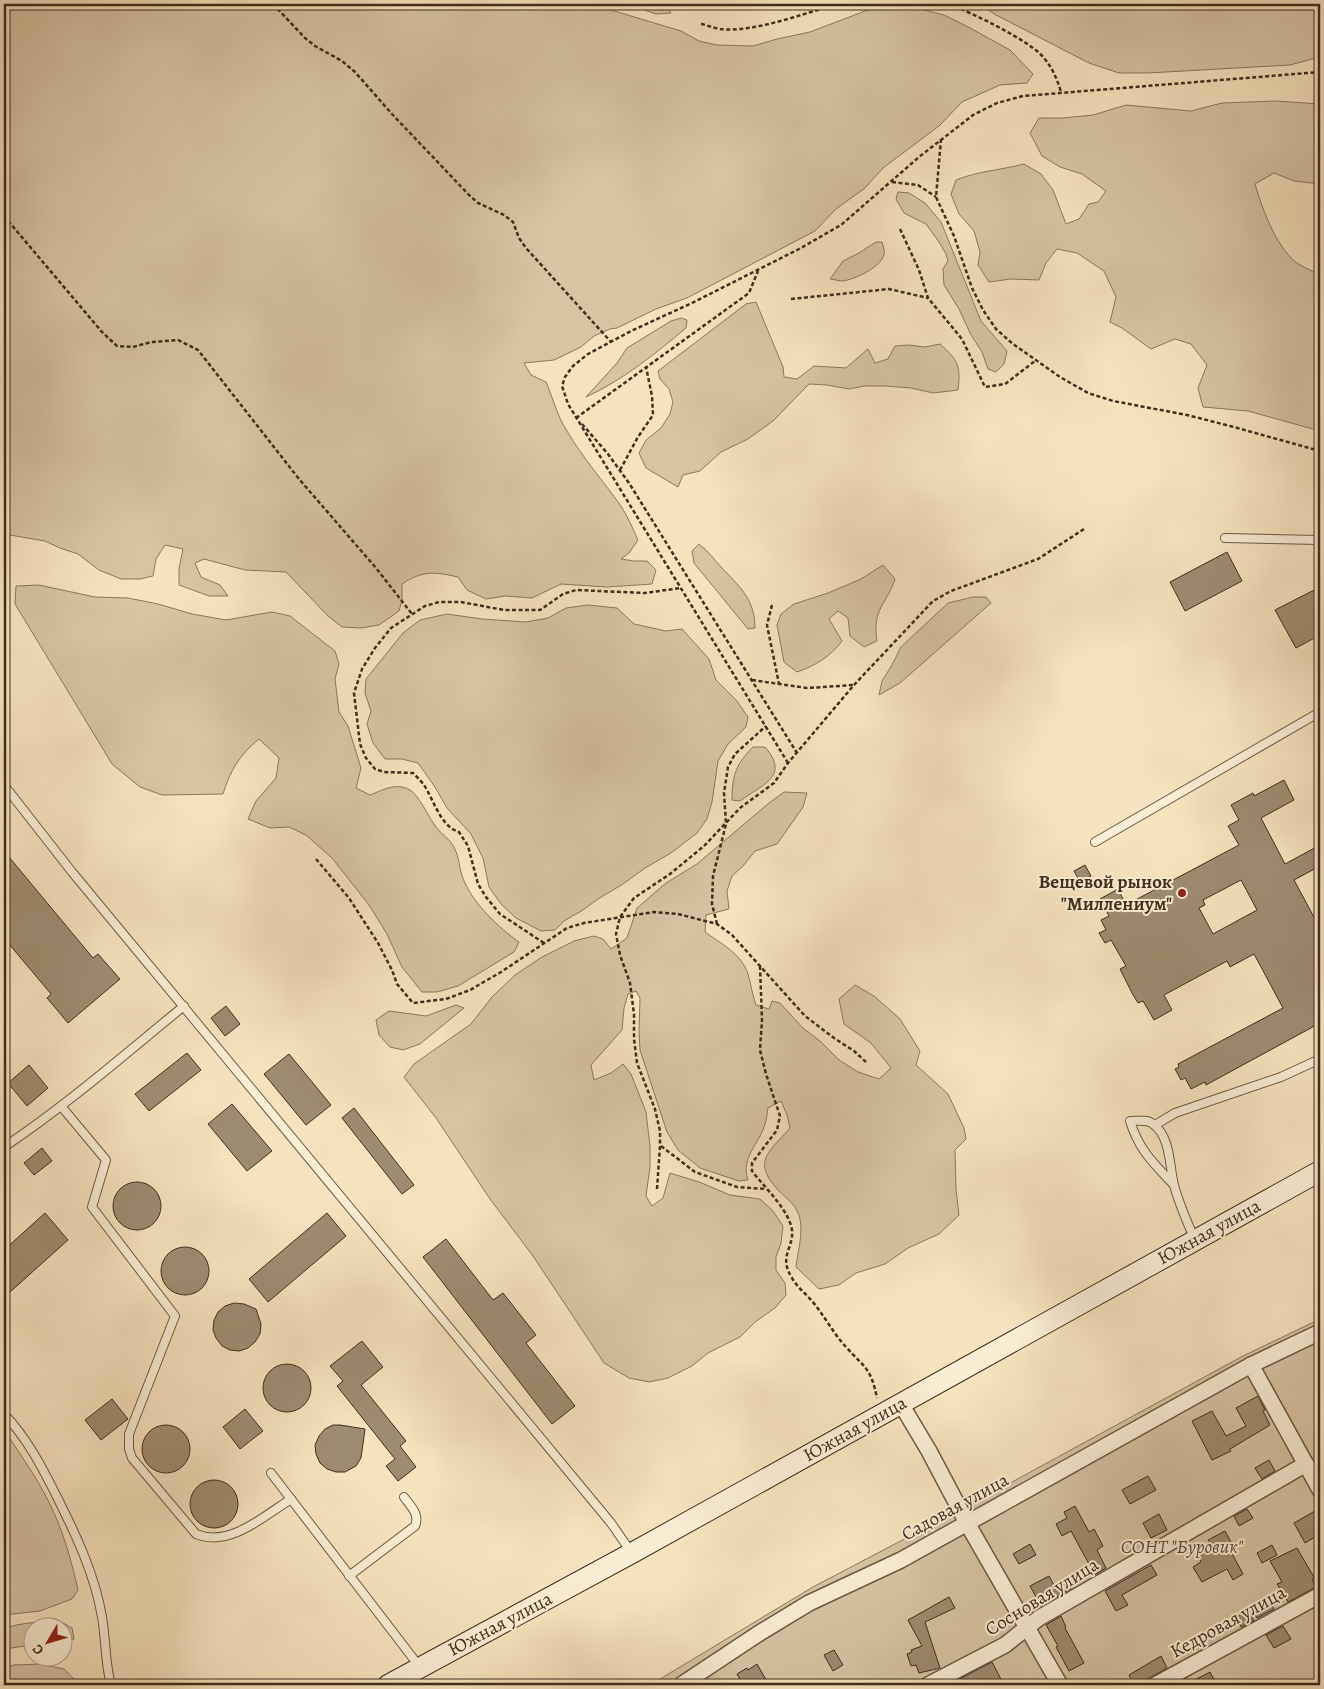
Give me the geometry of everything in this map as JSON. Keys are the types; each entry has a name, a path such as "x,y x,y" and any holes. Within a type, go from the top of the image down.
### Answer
{"street":[{"name":"Южная улица","path":"388,1685 632,1553 1320,1171"},
{"name":"Садовая улица","path":"681,1685 809,1603 901,1560 1251,1365 1320,1332"},
{"path":"1251,1365 1320,1490"},
{"path":"901,1404 933,1458 966,1523 1060,1685"},
{"name":"Сосновая улица","path":"928,1685 1005,1645 1039,1618 1306,1464"},
{"name":"Кедровая улица","path":"1155,1685 1320,1595"}],"lane":[{"path":"1225,538 1320,540"},
{"path":"1095,842 1320,712"},
{"path":"4,785 72,872 612,1523 632,1553"},
{"path":"4,1147 61,1106 184,1006"},
{"path":"1155,1125 1175,1113 1273,1080 1320,1059"},
{"path":"61,1106 106,1160 92,1206 175,1316 129,1434 129,1449 132,1458 196,1534 205,1538 225,1538 236,1534 291,1500"},
{"path":"1174,1185 1146,1154 1135,1137 1130,1121 1150,1122 1161,1133 1167,1146 1174,1185 1195,1240"},
{"path":"4,1414 19,1429 41,1465 73,1529 86,1560 102,1617 110,1685"},
{"path":"270,1473 420,1668"},
{"path":"349,1576 415,1526 417,1521 416,1513 404,1497"}],"path":[{"path":"273,4 305,38 315,46 342,61 355,72 469,195 478,203 504,215 513,222 519,238 526,248 611,342"},
{"path":"701,24 718,29 737,29 766,24 838,4"},
{"path":"949,4 1019,39 1043,56 1056,74 1061,92"},
{"path":"788,763 576,418 564,396 562,386 565,377 588,354 758,270 841,225 941,139 973,115 997,104 1023,96 1061,92 1320,72"},
{"path":"941,139 936,197 954,236 972,288 983,310 996,329 1013,344 1035,361 1081,389 1096,395 1213,421 1320,451"},
{"path":"892,182 918,185 936,197"},
{"path":"4,216 102,332 117,346 132,347 151,342 178,340 198,350 299,479 376,568 412,614"},
{"path":"900,229 919,270 928,298 962,339 985,387 1005,384 1035,361"},
{"path":"576,418 749,293 758,270"},
{"path":"792,299 890,289 928,298"},
{"path":"620,470 638,437 653,415 652,396 646,367"},
{"path":"576,418 620,470 797,752"},
{"path":"656,1189 660,1131 655,1109 637,1063 630,983 620,955 616,934 620,918 634,898 670,874 697,852 740,808 774,783 788,763 854,685 933,601 951,592 1038,559 1084,530"},
{"path":"544,943 500,914 486,897 478,884 468,846 459,832 453,830 434,808 423,784 413,773 384,772 374,769 366,758 360,744 354,693 362,669 375,648 391,628 425,606 440,602 461,602 504,610 540,610 563,594 576,590 645,593 680,588"},
{"path":"772,605 767,625 778,684"},
{"path":"752,680 807,688 854,685"},
{"path":"716,924 712,904 713,876 726,824 724,793 728,767 735,754 766,726"},
{"path":"316,859 349,898 378,942 397,984 412,1003 446,999 470,990 501,972 567,928 584,923 654,912 678,914 716,924 732,935 805,1016 854,1051 866,1062"},
{"path":"760,964 762,1020 760,1050 780,1116 777,1130 752,1163 752,1171 789,1217 792,1233 786,1255 790,1276 811,1300 846,1347 864,1364 874,1383 880,1415"},
{"path":"660,1146 695,1172 737,1187 766,1189"}],"green space":[{"path":"4,4 591,4 681,31 699,41 717,45 753,46 810,32 873,8 901,6 944,15 970,28 1010,50 1033,74 1027,83 1000,85 962,102 939,126 883,168 865,188 836,209 815,231 687,298 656,309 617,328 594,336 581,347 554,360 524,363 531,375 546,382 564,425 580,451 621,506 628,519 638,540 629,553 621,559 647,561 656,570 652,584 607,587 561,584 532,598 505,596 486,599 467,590 458,577 429,573 416,576 402,584 402,600 399,611 379,625 361,628 342,627 328,616 286,572 245,570 204,559 195,563 201,577 220,585 228,596 209,596 179,585 179,569 183,549 165,545 156,559 153,576 140,579 121,579 99,570 78,554 45,541 4,534"},
{"path":"627,4 666,4 671,13 656,14"},
{"path":"979,4 1320,4 1320,57 1290,65 1119,73 1089,63 996,15"},
{"path":"1276,101 1320,104 1320,184 1294,181 1274,173 1255,184 1261,203 1278,241 1296,262 1320,275 1320,431 1248,411 1203,407 1198,388 1207,365 1191,344 1175,339 1151,349 1122,328 1110,322 1116,297 1104,271 1077,253 1057,249 1046,263 1039,280 1011,279 989,282 978,265 980,252 974,231 959,214 951,194 956,180 1024,164 1041,174 1053,190 1066,224 1079,219 1089,204 1098,202 1106,191 1082,174 1060,167 1042,156 1030,133 1039,118 1093,115 1126,105 1191,111 1222,103"},
{"path":"898,192 909,193 925,203 941,222 981,321 1007,351 1004,364 996,372 988,369 982,352 944,285 943,269 948,261 946,254 926,224 904,213 896,199"},
{"path":"876,242 882,242 884,250 882,259 878,264 860,275 847,280 830,279 843,261"},
{"path":"756,302 783,367 784,377 797,379 814,366 846,368 868,349 875,363 888,359 895,346 925,347 940,344 957,364 959,375 958,390 933,393 911,388 885,386 864,386 849,389 809,384 773,421 748,439 721,452 700,471 683,475 678,487 646,468 639,453 646,440 661,428 670,414 673,402 669,389 660,379 658,371 746,304"},
{"path":"681,318 687,320 686,328 674,338 626,375 586,397 617,363 627,348 671,321"},
{"path":"699,544 745,594 752,609 755,628 748,629 694,563 692,551"},
{"path":"883,565 895,579 878,614 876,621 877,641 864,647 850,636 848,618 838,611 829,619 842,641 828,656 816,664 797,672 784,662 777,625 781,614 794,604 828,593 861,579"},
{"path":"39,585 95,597 128,598 192,614 226,620 272,612 290,616 335,651 339,664 335,679 339,712 348,726 361,768 356,788 370,795 395,787 405,788 413,793 436,827 454,847 463,879 475,900 496,923 519,942 514,952 458,986 437,992 422,992 402,967 387,934 369,905 332,858 306,835 289,827 270,828 248,819 256,801 276,778 279,758 259,739 246,751 237,764 223,794 162,795 140,787 112,764 15,604 16,586"},
{"path":"973,597 986,597 991,603 900,683 879,695 882,681 901,647 948,603"},
{"path":"588,605 617,608 634,624 666,631 682,629 709,659 716,680 736,700 748,717 746,727 728,744 718,761 712,802 707,819 697,833 671,853 564,921 555,930 541,931 516,918 501,904 489,887 483,858 471,834 447,808 418,763 402,759 385,759 373,743 367,724 371,711 365,693 366,679 403,633 420,620 447,614 526,622 548,618 566,608"},
{"path":"753,747 765,747 772,757 775,766 774,773 764,785 740,801 732,800 736,771"},
{"path":"784,792 807,793 803,807 777,844 755,851 732,876 727,891 729,909 706,915 705,932 730,950 741,961 748,974 756,1005 769,1009 772,1001 780,1003 803,1028 820,1041 839,1060 858,1072 879,1079 891,1068 871,1043 844,1024 839,999 855,985 874,996 900,1019 920,1051 916,1065 948,1094 964,1128 966,1139 955,1150 959,1215 939,1234 908,1248 885,1264 856,1273 839,1285 819,1289 796,1267 801,1230 799,1215 793,1205 771,1182 766,1173 766,1158 775,1144 790,1128 781,1101 768,1108 763,1131 747,1165 748,1180 739,1181 700,1168 678,1150 667,1132 640,1050 640,998 636,991 628,994 624,1008 622,1030 591,1065 594,1080 611,1073 623,1064 631,1074 646,1112 650,1146 650,1167 646,1196 652,1206 663,1198 670,1173 699,1182 730,1195 760,1199 773,1211 783,1226 781,1243 776,1257 776,1270 785,1283 786,1295 775,1308 755,1322 740,1337 708,1353 692,1366 668,1378 649,1382 629,1378 604,1363 533,1256 490,1199 436,1118 404,1077 414,1064 471,1024 492,997 515,975 542,957 574,941 594,936 603,939 611,949 627,938 637,908 666,883 697,864"},
{"path":"456,1005 464,1008 420,1044 403,1050 390,1047 379,1035 376,1020 389,1011 426,1016"},
{"name":"СОНТ \"Буровик\"","path":"1320,1319 1320,1685 650,1685 813,1587 992,1493 1241,1357"},
{"path":"4,1430 49,1502 62,1532 78,1590 72,1599 40,1611 4,1615"},
{"path":"22,1624 22,1646 4,1649 4,1629"},
{"path":"13,1665 50,1666 64,1669 80,1685 4,1685 4,1670"}],"building":[{"path":"1227,552 1242,581 1185,611 1170,582"},
{"path":"1320,587 1320,635 1296,648 1275,610"},
{"name":"Вещевой рынок \"Миллениум\"","path":"1284,780 1294,800 1261,818 1285,864 1320,845 1320,866 1294,880 1315,919 1320,917 1320,1023 1206,1085 1205,1082 1191,1089 1185,1078 1181,1080 1175,1069 1179,1067 1178,1064 1283,1008 1254,954 1230,967 1227,961 1164,995 1172,1010 1154,1020 1143,1001 1138,1003 1132,993 1120,969 1126,966 1111,940 1105,943 1099,933 1106,930 1101,920 1109,916 1100,899 1118,889 1126,905 1239,845 1228,826 1239,820 1231,805 1253,793 1254,796","holes":["1241,880 1257,910 1213,934 1199,908 1205,905 1203,900"]},
{"path":"4,851 93,958 98,954 120,979 68,1023 47,998 51,994 4,938"},
{"path":"1085,865 1091,876 1080,882 1074,871"},
{"path":"226,1006 240,1024 225,1036 211,1018"},
{"path":"187,1053 201,1070 149,1111 135,1094"},
{"path":"289,1054 331,1105 306,1125 264,1074"},
{"path":"29,1065 48,1088 27,1106 8,1083"},
{"path":"232,1104 272,1151 247,1171 208,1124"},
{"path":"354,1108 414,1185 402,1194 342,1118"},
{"path":"42,1148 52,1161 34,1175 24,1163"},
{"path":"137,1182 146,1184 154,1189 159,1197 161,1206 159,1215 154,1223 146,1228 137,1230 128,1228 120,1223 115,1215 113,1206 115,1197 120,1189 128,1184"},
{"path":"45,1213 68,1240 10,1292 4,1286 4,1250"},
{"path":"327,1213 346,1236 268,1302 249,1279"},
{"path":"446,1239 493,1300 503,1293 536,1335 526,1343 575,1406 552,1424 423,1257"},
{"path":"185,1247 194,1249 202,1254 207,1262 209,1271 207,1280 202,1288 194,1293 185,1295 176,1293 168,1288 163,1280 161,1271 163,1262 168,1254 176,1249"},
{"path":"234,1303 244,1304 256,1309 261,1324 260,1334 255,1342 248,1348 239,1351 230,1350 222,1346 213,1330 214,1320 218,1312 225,1306"},
{"path":"362,1341 383,1367 361,1385 406,1441 400,1446 416,1467 398,1481 386,1466 395,1459 337,1386 343,1381 330,1366"},
{"path":"287,1364 296,1366 304,1371 309,1379 311,1388 309,1397 304,1405 296,1410 287,1412 278,1410 270,1405 265,1397 263,1388 265,1379 270,1371 278,1366"},
{"path":"1258,1396 1270,1425 1230,1449 1231,1451 1212,1460 1192,1421 1212,1411 1226,1436 1246,1426 1236,1408"},
{"path":"112,1399 128,1419 101,1440 85,1420"},
{"path":"245,1409 263,1431 240,1449 223,1427"},
{"path":"166,1425 175,1427 183,1432 188,1440 190,1449 188,1458 183,1466 175,1471 166,1473 157,1471 149,1466 144,1458 142,1449 144,1440 149,1432 157,1427"},
{"path":"333,1425 365,1429 361,1458 356,1466 345,1472 327,1469 320,1463 316,1454 315,1445 319,1436 325,1429"},
{"path":"1269,1460 1275,1471 1262,1479 1255,1468"},
{"path":"1148,1476 1156,1490 1130,1504 1122,1490"},
{"path":"214,1480 223,1482 231,1487 236,1495 238,1504 236,1513 231,1521 223,1526 214,1528 205,1526 197,1521 192,1513 190,1504 192,1495 197,1487 205,1482"},
{"path":"1075,1506 1089,1532 1094,1529 1103,1546 1097,1550 1106,1568 1095,1575 1071,1531 1062,1536 1056,1524 1067,1518 1064,1512"},
{"path":"1320,1508 1320,1534 1305,1543 1294,1523"},
{"path":"1247,1509 1253,1518 1239,1526 1234,1516"},
{"path":"1159,1514 1167,1530 1151,1538 1143,1523"},
{"path":"1225,1531 1232,1544 1228,1546 1243,1574 1233,1580 1227,1569 1202,1582 1193,1567 1201,1562 1196,1552 1211,1544 1208,1540"},
{"path":"1030,1544 1036,1555 1019,1564 1013,1554"},
{"path":"1272,1545 1277,1555 1262,1563 1257,1553"},
{"path":"1297,1548 1315,1579 1312,1580 1316,1587 1288,1602 1277,1584 1282,1582 1270,1561"},
{"path":"1151,1565 1157,1575 1122,1595 1128,1605 1116,1611 1105,1591"},
{"path":"1049,1576 1056,1589 1068,1582 1072,1588 1041,1606 1030,1586"},
{"path":"949,1597 955,1608 925,1622 940,1668 919,1673 916,1665 911,1666 907,1654 912,1652 911,1650 922,1646 908,1620"},
{"path":"1271,1604 1274,1609 1257,1618 1254,1613"},
{"path":"1248,1610 1254,1621 1241,1627 1236,1617"},
{"path":"1061,1616 1065,1628 1084,1663 1069,1671 1046,1625"},
{"path":"1283,1626 1291,1639 1274,1648 1266,1635"},
{"path":"834,1650 843,1665 833,1671 824,1655"},
{"path":"1161,1656 1167,1668 1134,1685 1129,1675"},
{"path":"992,1662 1004,1685 948,1685"},
{"path":"757,1664 769,1685 743,1685 737,1674"},
{"path":"1210,1672 1217,1685 1185,1685"}],"place":[{"name":"Вещевой рынок \"Миллениум\"","path":"1182,893"}]}
